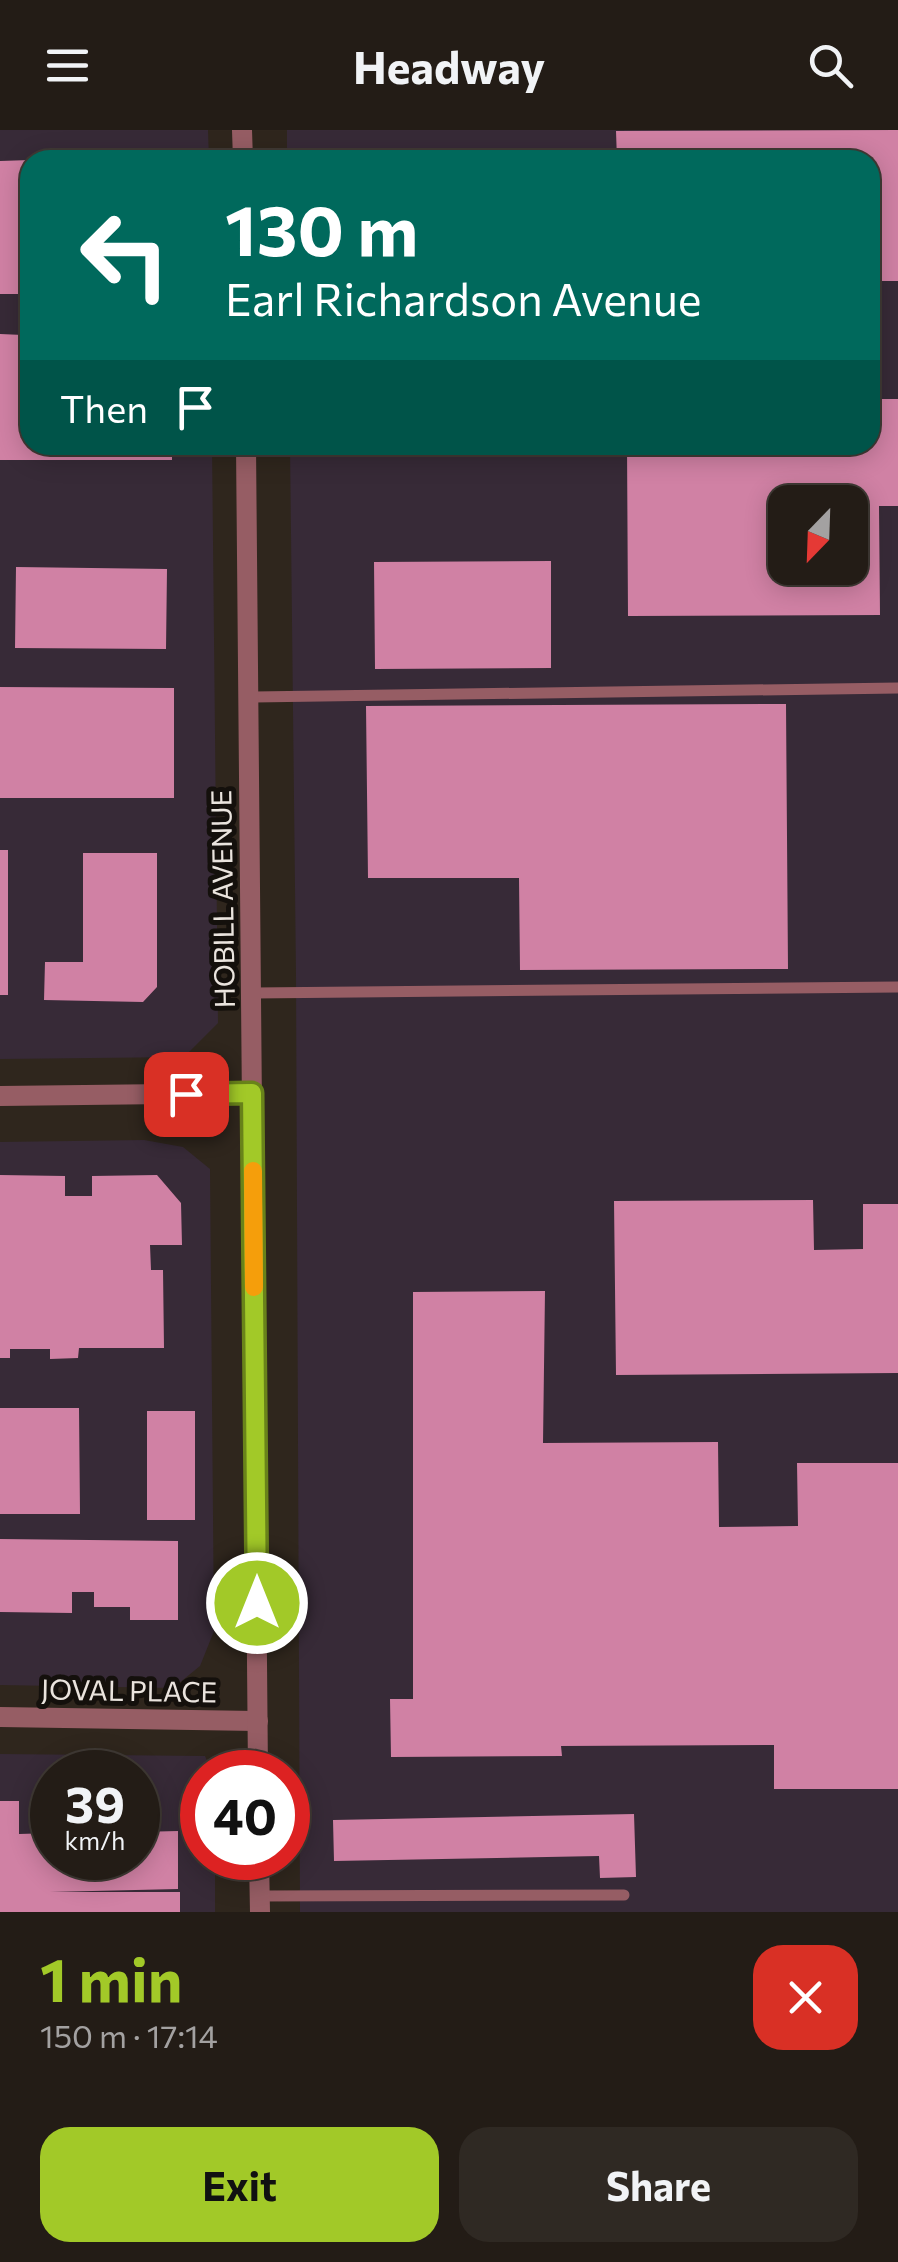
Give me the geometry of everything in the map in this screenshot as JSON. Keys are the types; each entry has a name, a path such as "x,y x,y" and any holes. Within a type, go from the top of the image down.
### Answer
{"street":[{"name":"HOBILL AVENUE","path":"246,455 258,1750"},
{"path":"0,1096 252,1093"},
{"name":"JOVAL PLACE","path":"0,1717 258,1720"}],"lane":[{"path":"248,697 898,688"},
{"path":"251,992 898,987"},
{"path":"260,1904 624,1895"}],"shaded area":[{"path":"0,130 208,130 209,150 20,150 20,455 212,455 218,1023 184,1057 0,1059"},
{"path":"287,130 898,130 898,1912 300,1912 300,1880 310,1880 310,1750 299,1750 290,455 880,455 880,150 287,150"},
{"path":"144,1140 183,1147 210,1169 214,1631 200,1666 173,1688 0,1685 0,1142"},
{"path":"0,1754 30,1754 30,1880 160,1880 160,1756 180,1756 180,1880 215,1880 215,1912 0,1912"}],"building":[{"path":"898,130 898,281 880,281 880,150 617,150 616,131"},
{"path":"20,160 20,294 0,294 0,161"},
{"path":"0,334 20,335 20,455 172,455 172,460 0,460"},
{"path":"880,399 898,399 898,506 879,506 880,615 628,616 627,455 880,455"},
{"path":"323,455 551,455 323,456"},
{"path":"551,561 551,668 375,669 374,562"},
{"path":"16,567 167,569 166,649 15,648"},
{"path":"0,687 174,688 174,798 0,798"},
{"path":"786,704 788,969 520,970 519,878 368,878 366,706"},
{"path":"0,850 8,850 8,995 0,995"},
{"path":"83,853 157,853 157,987 143,1002 44,1000 45,962 83,962"},
{"path":"0,1175 65,1176 65,1196 92,1196 92,1176 157,1175 181,1203 182,1245 150,1245 151,1270 163,1270 164,1348 79,1348 78,1358 50,1359 50,1349 10,1349 10,1358 0,1358"},
{"path":"813,1200 814,1250 863,1249 863,1204 898,1204 898,1373 616,1375 614,1201"},
{"path":"545,1291 543,1443 718,1442 719,1527 798,1526 797,1463 898,1463 898,1789 774,1789 774,1745 561,1746 562,1756 391,1757 390,1699 413,1699 413,1292"},
{"path":"0,1408 79,1408 80,1514 0,1514"},
{"path":"147,1411 195,1411 195,1520 147,1520"},
{"path":"0,1539 178,1541 178,1620 130,1620 130,1607 94,1607 94,1592 72,1592 72,1613 0,1612"},
{"path":"0,1801 19,1801 19,1834 30,1834 30,1880 160,1880 160,1831 178,1831 178,1889 50,1892 180,1892 180,1912 0,1912"},
{"path":"634,1814 636,1877 600,1878 599,1856 334,1861 333,1820"}],"slow traffic":[{"path":"253,1171 254,1287"}],"route":[{"path":"186,1094 252,1093 257,1603"}]}
